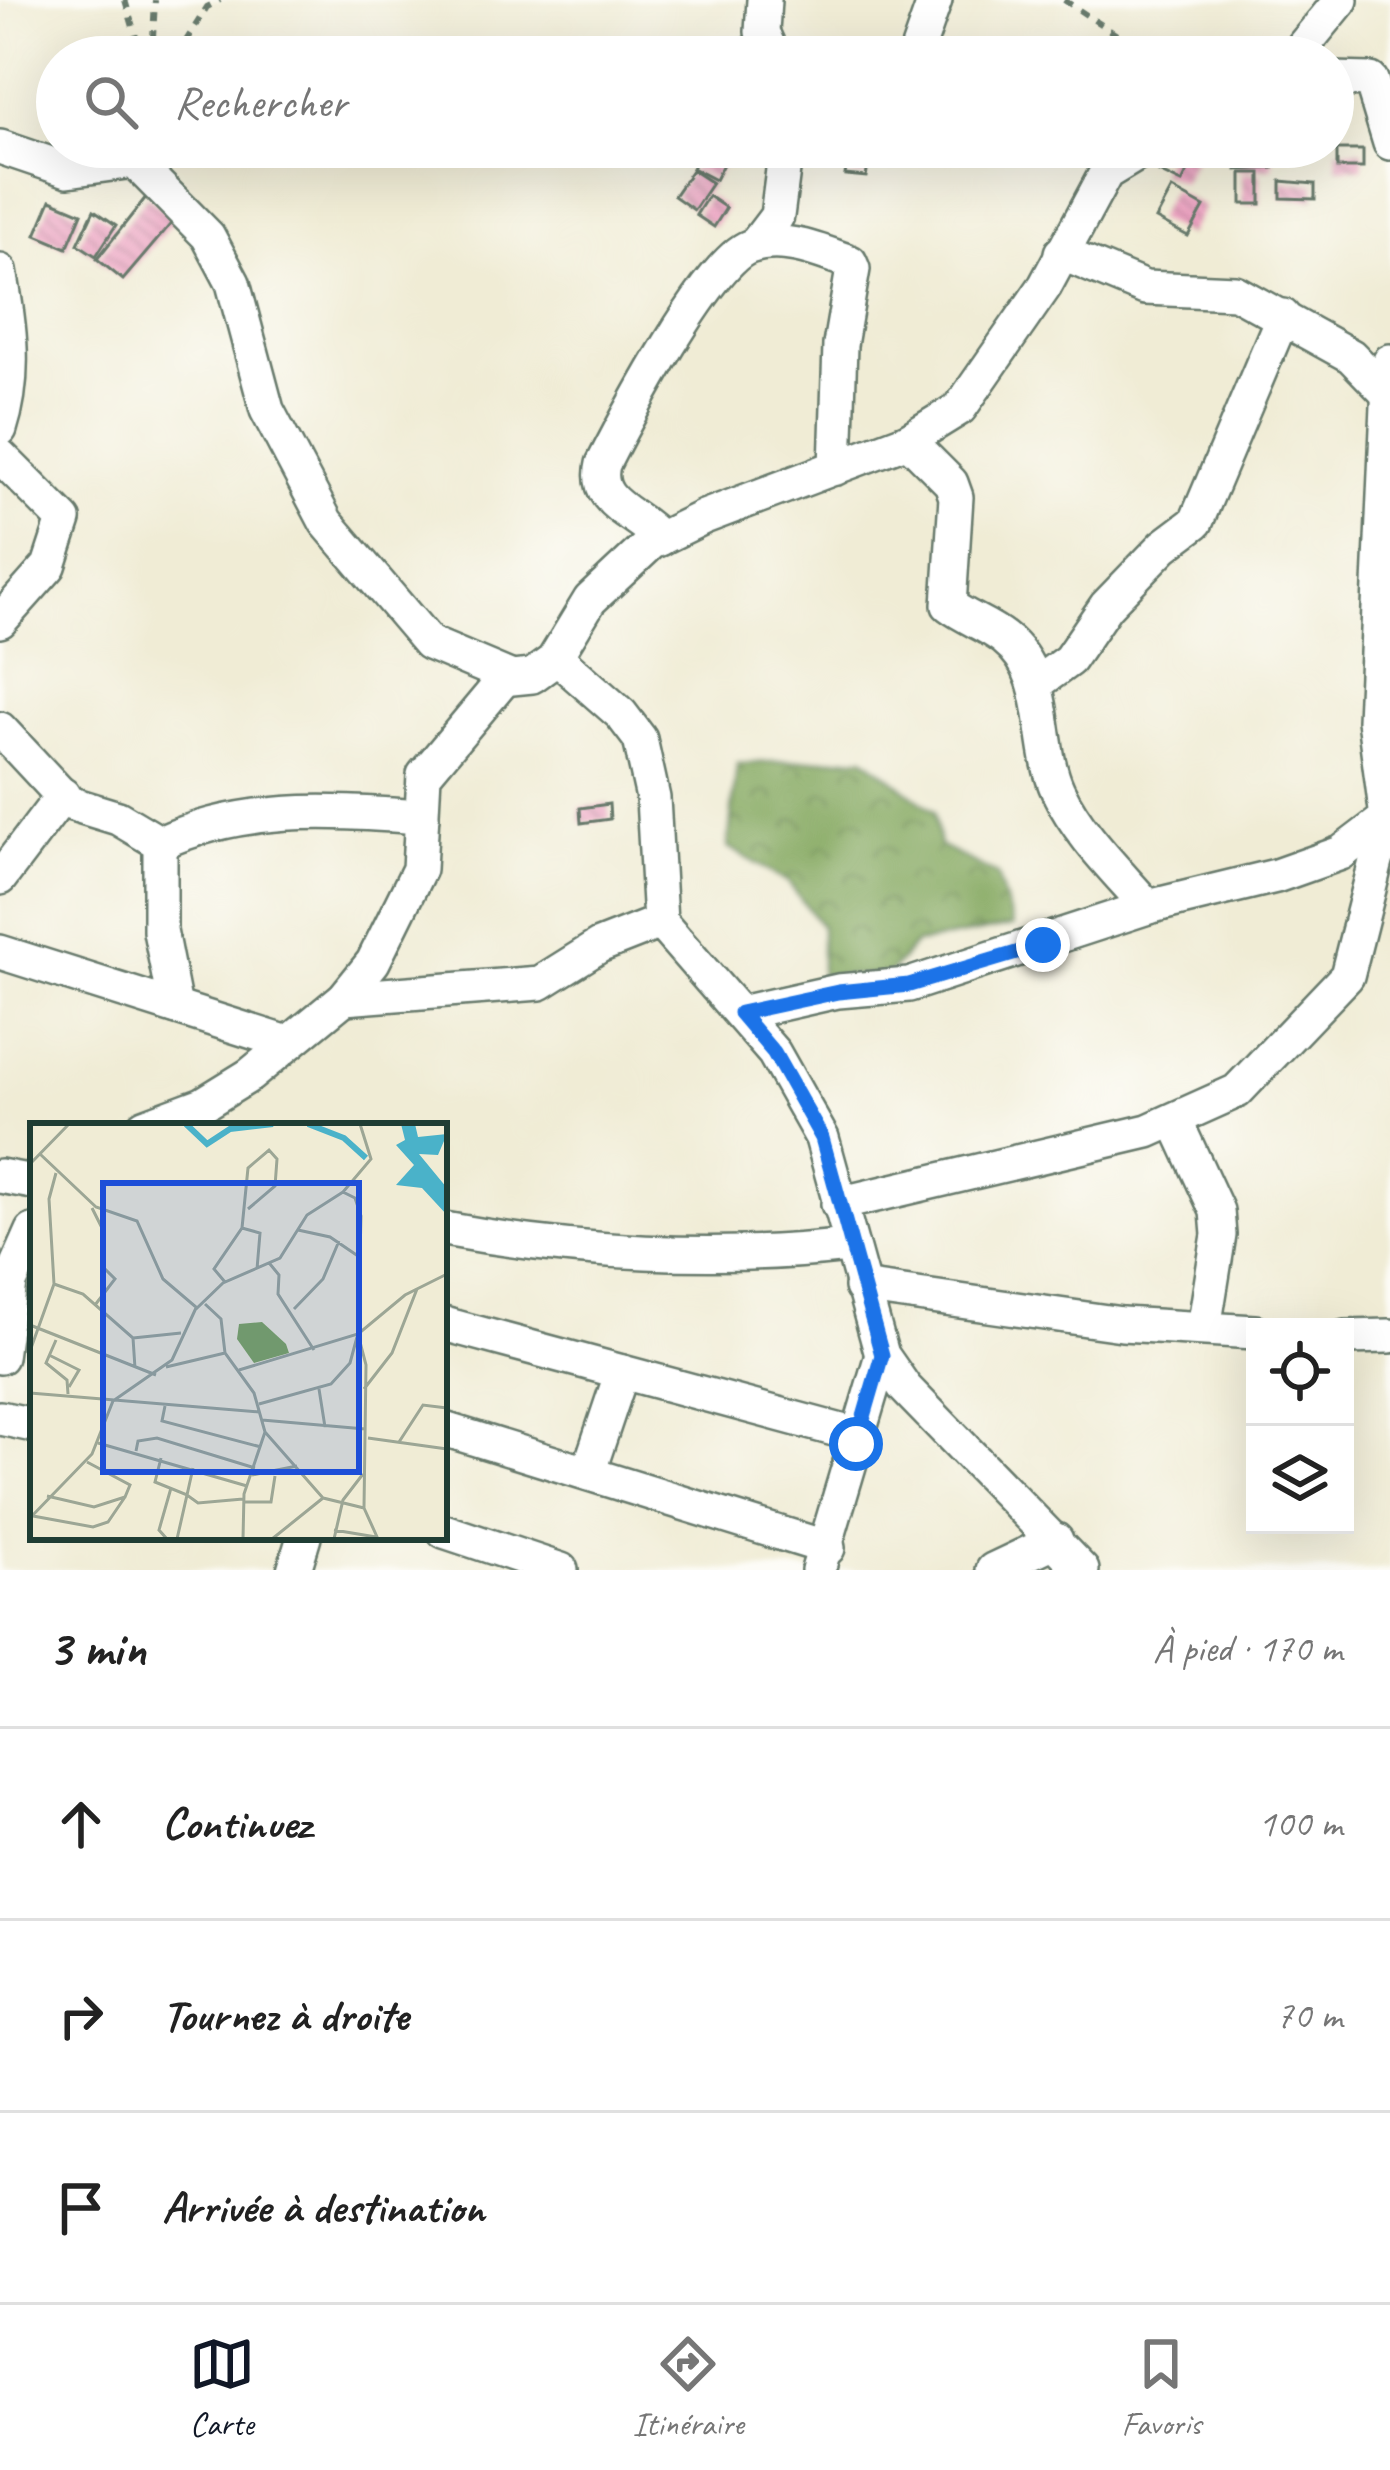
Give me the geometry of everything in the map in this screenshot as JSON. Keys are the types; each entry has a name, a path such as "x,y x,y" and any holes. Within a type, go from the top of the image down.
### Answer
{"street":[{"path":"764,0 764,36"},
{"path":"922,36 935,0"},
{"path":"1310,36 1341,0"},
{"path":"1354,80 1371,80 1390,143"},
{"path":"0,147 36,159"},
{"path":"142,168 208,236 233,283 267,410 326,522 429,643 506,677 532,676 556,657 590,600 628,561 660,539 704,517 908,440 960,408 1061,253 1106,173 1114,168"},
{"path":"660,539 645,520 605,495 599,481 603,464 694,306 777,215 783,168"},
{"path":"755,244 814,249 850,262 853,269 840,345 836,469"},
{"path":"838,1204 1175,1120 1237,1091 1342,984 1389,821 1374,720 1388,377 1235,292 1145,288 1061,253"},
{"path":"0,272 11,332 11,375 0,429"},
{"path":"1036,684 1069,660 1106,606 1164,546 1196,522 1283,316"},
{"path":"908,440 951,483 956,497 949,605 1003,637 1036,684 1056,787 1077,825 1148,907"},
{"path":"0,456 56,509 64,533 49,566 0,621"},
{"path":"556,657 621,714 640,739 653,798 660,922 774,1053 822,1138 848,1246 882,1355 905,1388 1082,1570"},
{"path":"160,1123 203,1115 344,998 373,962 419,869 424,775 506,677"},
{"path":"0,729 69,803 118,818 160,843"},
{"path":"0,878 62,795"},
{"path":"160,843 188,830 270,810 422,817"},
{"path":"740,1013 838,992 909,985 1148,907 1341,854 1389,821"},
{"path":"160,843 160,931 175,1007"},
{"path":"344,998 540,983 599,946 660,922"},
{"path":"0,952 288,1043"},
{"path":"1175,1120 1217,1211 1220,1235 1204,1328"},
{"path":"0,1176 30,1181"},
{"path":"447,1229 550,1243 728,1253 848,1246"},
{"path":"0,1357 10,1283 30,1238"},
{"path":"861,1287 1122,1324 1246,1331"},
{"path":"447,1325 860,1436"},
{"path":"1354,1336 1390,1336"},
{"path":"447,1430 588,1473 823,1559 882,1355"},
{"path":"588,1473 622,1372"},
{"path":"0,1418 30,1424"},
{"path":"447,1533 483,1558 561,1570"},
{"path":"294,1570 303,1540"},
{"path":"993,1570 1056,1540"}],"path":[{"path":"128,0 138,36"},
{"path":"153,36 155,0"},
{"path":"189,36 207,7 220,0"},
{"path":"1064,0 1118,36"}],"green space":[{"path":"864,757 934,811 940,846 997,875 1013,926 915,944 888,975 821,975 821,926 788,882 728,847 737,764"}],"building":[{"path":"1354,150 1363,150 1363,168 1354,168"},
{"path":"692,168 721,168 715,180"},
{"path":"846,168 868,168 866,177 845,175"},
{"path":"1161,168 1190,168 1182,183 1159,172"},
{"path":"692,170 712,183 694,210 674,196"},
{"path":"1242,173 1261,173 1261,204 1242,204"},
{"path":"1281,181 1315,184 1315,199 1281,198"},
{"path":"1172,189 1204,207 1188,236 1156,219"},
{"path":"147,196 175,219 123,280 97,259"},
{"path":"708,196 726,208 714,227 696,215"},
{"path":"51,200 82,213 67,248 36,235"},
{"path":"94,210 116,225 96,256 78,244"},
{"path":"609,804 610,819 581,823 580,808"}],"route":[{"path":"856,1444 882,1355 848,1246 822,1138 774,1053 740,1013 838,992 909,985 1043,945"}]}
